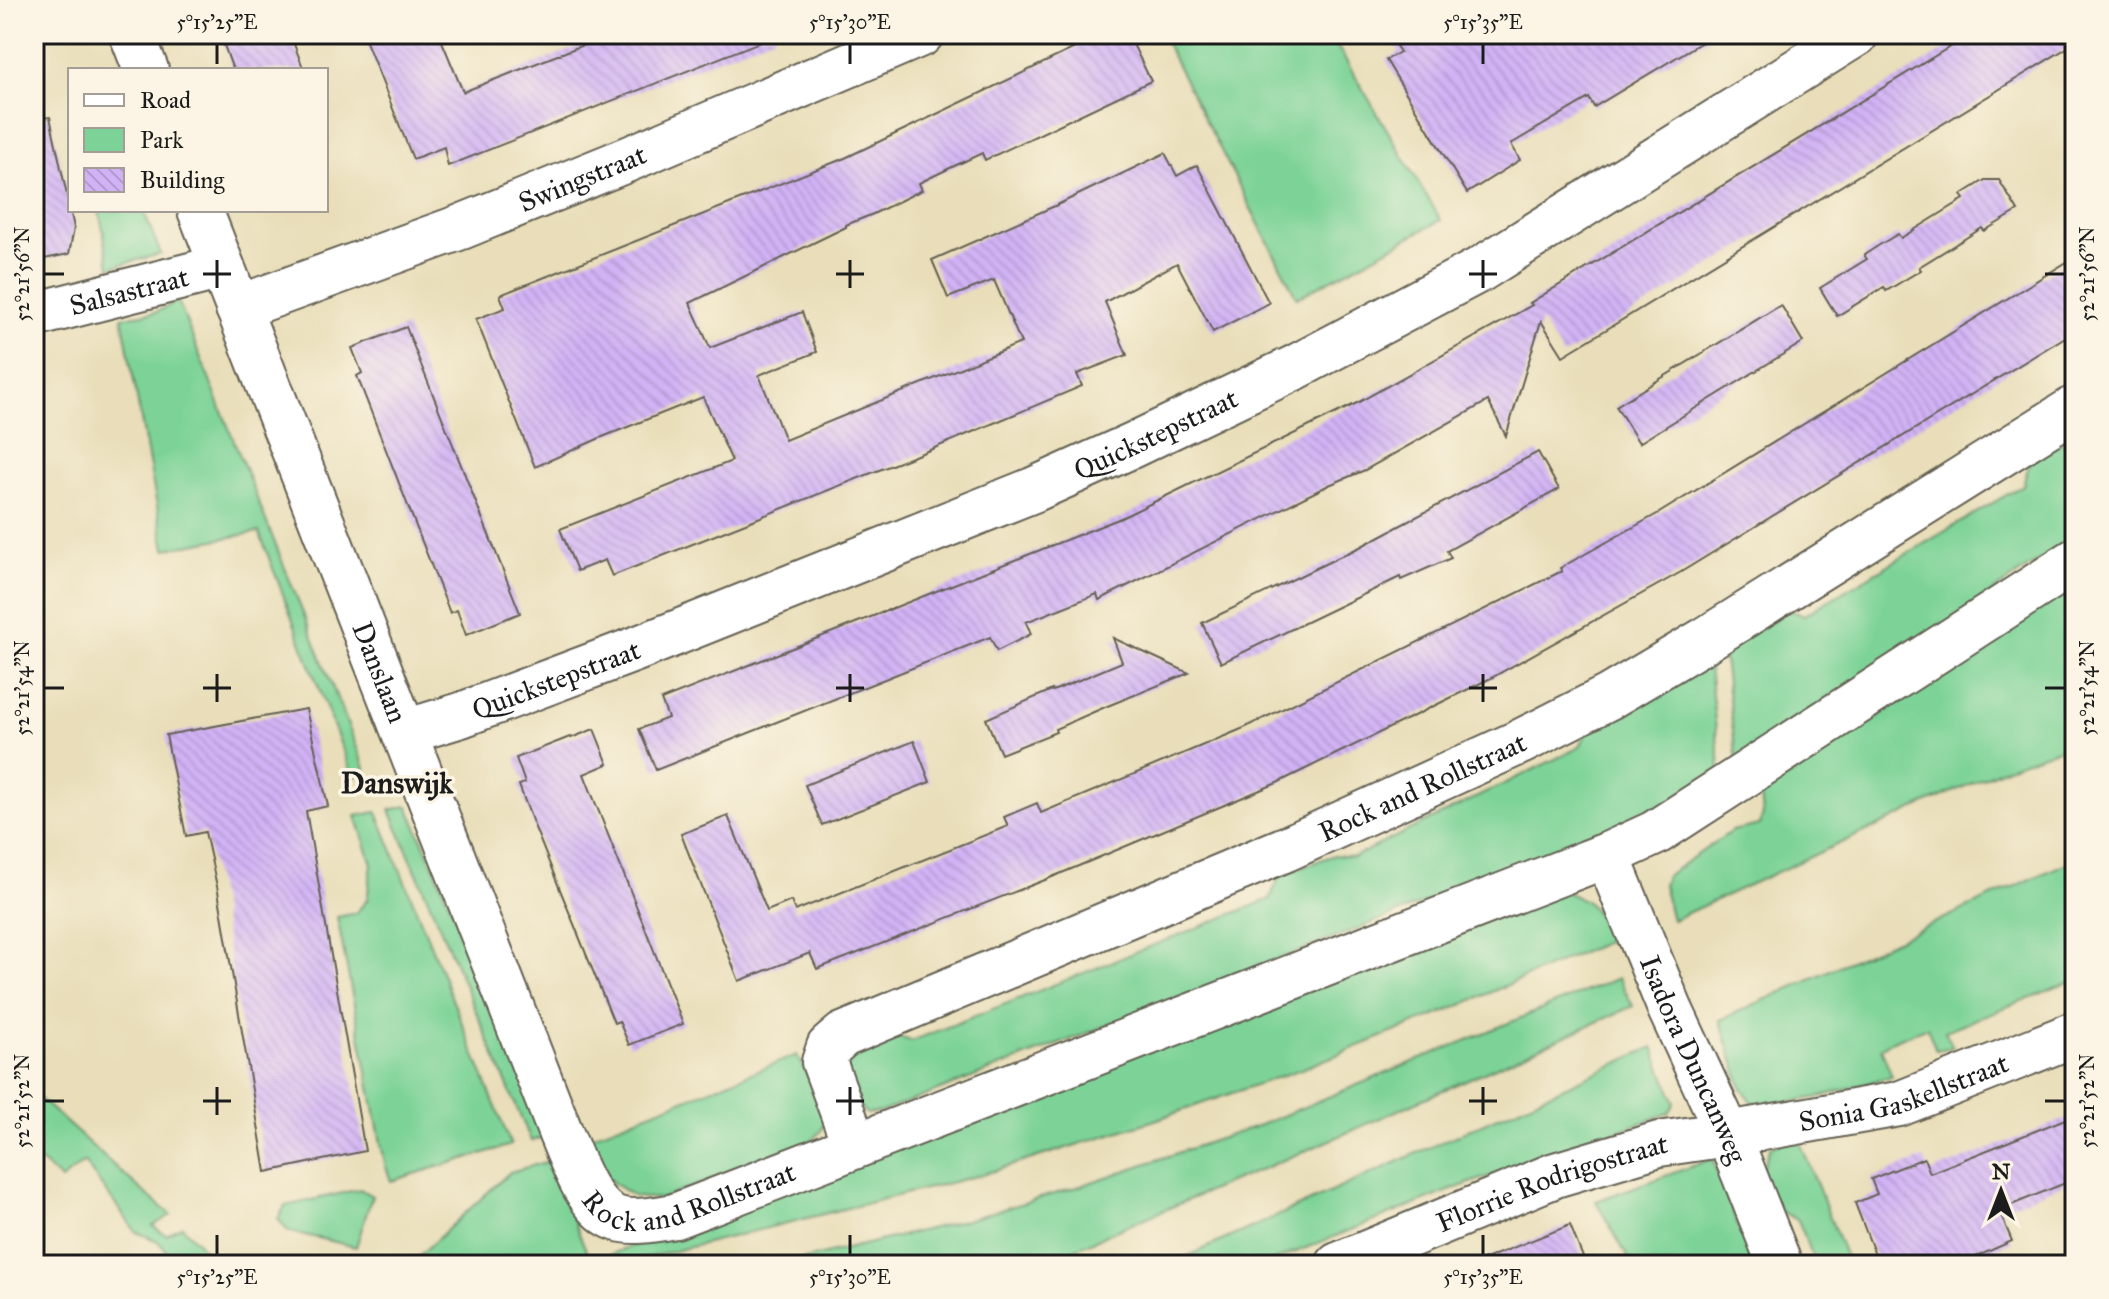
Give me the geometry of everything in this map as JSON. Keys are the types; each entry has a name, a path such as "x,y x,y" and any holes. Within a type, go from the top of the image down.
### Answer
{"street":[{"path":"132,34 145,68"},
{"name":"Swingstraat","path":"238,308 461,227 921,34"},
{"name":"Quickstepstraat","path":"405,732 461,715 636,649 1033,490 1296,367 1481,269 1856,34"},
{"name":"Danslaan","path":"201,212 561,1134"},
{"name":"Salsastraat","path":"34,315 222,267"},
{"name":"Rock and Rollstraat","path":"855,1146 824,1062 829,1047 843,1035 1286,849 1520,742 1609,697 2075,408"},
{"name":"Rock and Rollstraat","path":"561,1134 593,1201 614,1218 644,1222 675,1216 1607,855 1655,833 2075,561"},
{"name":"Isadora Duncanweg","path":"1607,855 1670,1009 1728,1134 1780,1265"},
{"name":"Sonia Gaskellstraat","path":"1728,1134 1899,1104 2075,1034"},
{"name":"Florrie Rodrigostraat","path":"1338,1265 1555,1175 1659,1144 1728,1134"}],"green space":[{"path":"1161,34 1330,34 1441,220 1297,298"},
{"path":"99,212 144,212 161,254 110,267"},
{"path":"178,301 367,773 353,777 259,532 165,549 122,317 156,312"},
{"path":"2075,435 2075,536 1765,747 1737,762 1723,652 1789,610 1804,615 2023,485 2030,461"},
{"path":"2075,583 2075,743 2007,767 1672,920 1663,885 1666,876 1732,831 1760,825 1763,814 1761,796"},
{"path":"1708,659 1721,774 1654,812 881,1112 867,1114 855,1103 845,1066 860,1050 891,1035 912,1041 1270,899 1280,875 1334,855 1354,857 1580,747 1590,725"},
{"path":"408,806 548,1136 531,1141 390,810"},
{"path":"377,812 511,1145 391,1181 385,1164 337,917 356,913 367,900 372,864 356,816"},
{"path":"2075,859 2075,980 1945,1031 1953,1047 1936,1050 1927,1027 1888,1043 1881,1048 1892,1076 1820,1097 1756,1107 1742,1088 1720,1020"},
{"path":"1561,890 1586,901 1602,919 1611,940 1459,1006 1304,1068 1155,1120 981,1175 638,1260 591,1262"},
{"path":"1618,978 1633,1006 1048,1261 1036,1265 780,1265 966,1220 1077,1187 1260,1125"},
{"path":"1653,1047 1675,1103 1669,1113 1459,1187 1263,1265 1168,1265"},
{"path":"797,1055 818,1093 825,1115 823,1127 810,1143 661,1199 635,1197 599,1170 589,1137"},
{"path":"34,1094 171,1215 153,1226 166,1235 182,1226 219,1265 178,1265 158,1241 136,1232 84,1162 61,1180 34,1156"},
{"path":"1798,1137 1849,1265 1816,1265 1798,1220 1774,1208 1760,1172 1771,1146"},
{"path":"1712,1159 1753,1265 1632,1265 1596,1201"},
{"path":"549,1161 591,1265 409,1265 510,1172"},
{"path":"360,1189 372,1196 356,1247 288,1231 278,1219 285,1206"}],"building":[{"path":"220,34 290,34 303,68 232,68"},
{"path":"363,34 439,34 463,92 611,34 775,36 448,166 444,147 413,159"},
{"path":"1104,34 1128,34 1151,81 985,160 982,153 950,168 919,183 922,190 690,303 710,348 802,312 817,352 759,375 785,440 1021,343 994,280 948,298 932,260 1165,153 1177,176 1197,165 1269,303 1213,332 1177,263 1105,302 1127,355 1077,374 1082,386 612,576 605,560 577,571 560,529 732,461 703,397 535,467 476,319 505,308 500,295 845,158"},
{"path":"1388,34 1715,34 1594,107 1589,98 1511,144 1520,160 1467,193 1386,60 1400,52"},
{"path":"1971,34 2075,34 2075,43 1563,356 1541,321 1506,436 1488,401 1365,470 1099,600 1097,594 1026,622 1031,634 997,651 990,637 656,770 639,729 668,718 661,700 1121,518 1357,403 1532,305 1530,303"},
{"path":"50,117 68,212 74,228 69,254 34,261 34,119"},
{"path":"1985,180 1999,180 2018,211 1984,231 1982,228 1919,267 1921,270 1886,291 1884,287 1837,316 1820,288 1867,259 1864,255 1881,244 1898,234 1901,238 1964,199 1961,195"},
{"path":"2075,257 2075,331 1681,572 1491,678 1277,783 1045,880 817,969 810,953 739,981 681,834 728,816 767,911 791,901 795,911 1008,826 1004,817 1037,803 1041,813 1244,728 1562,571 1560,568 1659,513"},
{"path":"1781,305 1803,342 1639,443 1616,406"},
{"path":"406,327 520,613 466,635 457,610 450,613 357,376 362,373 352,348"},
{"path":"1538,452 1559,489 1447,551 1451,558 1401,580 1400,577 1221,663 1202,623 1360,547"},
{"path":"1113,638 1189,673 1001,754 986,719 1122,662"},
{"path":"306,709 328,806 306,811 365,1151 266,1172 205,832 186,836 166,735"},
{"path":"594,729 608,764 584,774 683,1024 629,1045 619,1021 614,1023 533,823 519,785 525,783 516,758"},
{"path":"914,741 930,782 822,825 805,785"},
{"path":"2075,1115 2075,1179 1999,1210 2012,1241 1958,1265 1879,1265 1855,1203 1877,1194 1871,1179 1924,1158 1930,1173"},
{"path":"1570,1225 1586,1265 1475,1265 1475,1263"}],"district":[{"name":"Danswijk","path":"397,783"}]}
